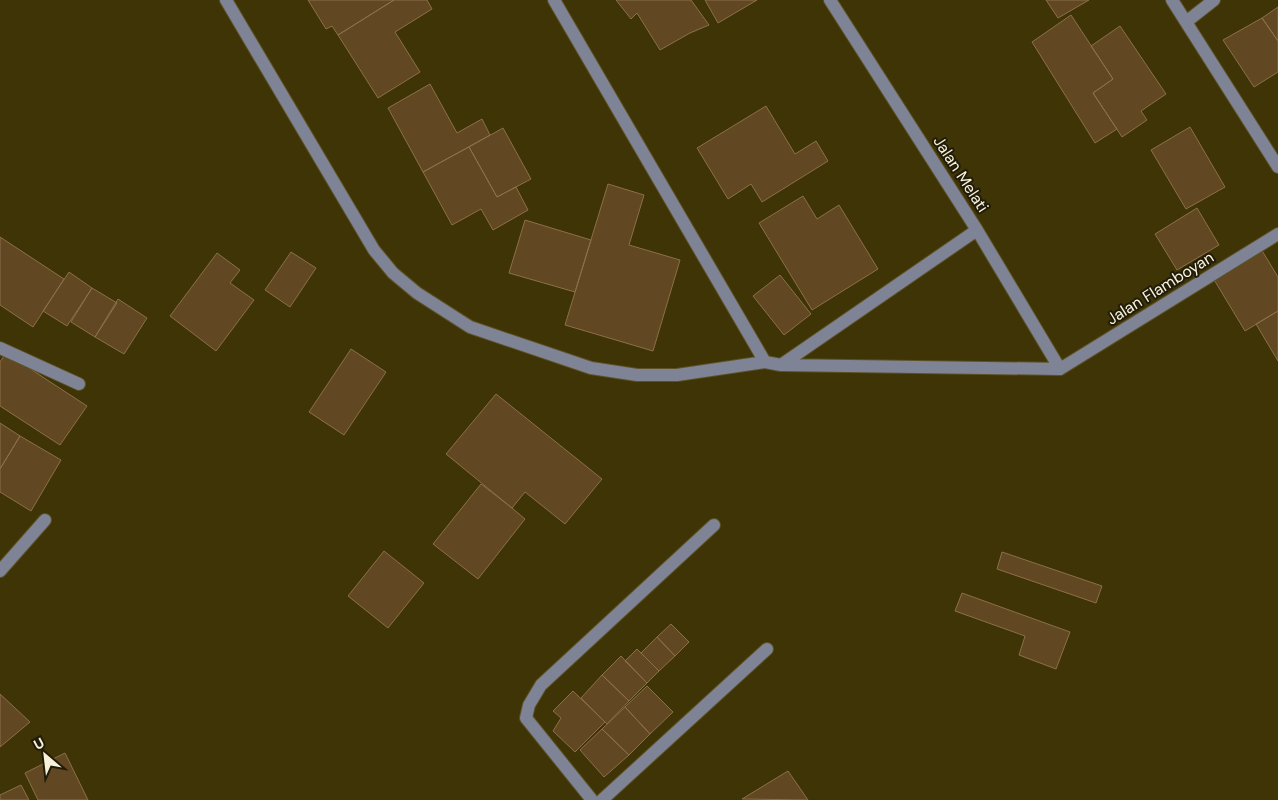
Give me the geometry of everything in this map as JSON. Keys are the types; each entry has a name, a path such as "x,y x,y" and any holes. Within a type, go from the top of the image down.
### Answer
{"street":[{"path":"226,0 374,250 394,273 417,293 470,327 591,368 637,375 676,375 764,362 781,365 1060,369"},
{"path":"554,0 764,362"},
{"name":"Jalan Melati","path":"830,0 977,230 1060,369"},
{"path":"1172,0 1278,166"},
{"path":"1186,22 1214,0"},
{"path":"781,365 977,230"},
{"name":"Jalan Flamboyan","path":"1060,369 1278,234"},
{"path":"0,348 79,384"},
{"path":"0,571 45,520"},
{"path":"592,800 526,718 529,705 541,685 714,525"},
{"path":"602,800 767,649"}],"building":[{"path":"308,0 394,0 338,35 332,26 326,29"},
{"path":"394,0 427,0 432,9 395,32 420,72 378,98 338,35"},
{"path":"616,0 691,0 709,25 690,33 660,50 637,13 631,19"},
{"path":"705,0 757,0 718,23"},
{"path":"1046,0 1089,0 1058,18"},
{"path":"1278,7 1278,41 1262,18"},
{"path":"1071,15 1113,79 1093,93 1117,129 1095,143 1032,42"},
{"path":"1262,18 1278,41 1278,72 1254,87 1223,40"},
{"path":"1120,26 1166,94 1141,111 1147,120 1122,137 1093,93 1113,79 1091,46"},
{"path":"430,84 457,133 482,119 490,135 423,172 388,108"},
{"path":"766,106 795,154 816,141 828,161 762,202 751,184 728,199 697,148"},
{"path":"1190,127 1225,187 1186,209 1151,150"},
{"path":"503,128 531,179 497,197 469,147"},
{"path":"469,147 497,197 516,187 528,210 493,230 481,209 452,225 423,172"},
{"path":"608,184 644,195 629,245 680,260 653,351 565,325"},
{"path":"803,196 817,219 839,205 878,269 812,310 759,223"},
{"path":"1197,208 1219,245 1177,270 1155,234"},
{"path":"525,220 591,240 575,292 509,273"},
{"path":"0,237 64,279 33,327 0,305"},
{"path":"1261,249 1278,277 1278,311 1245,331 1213,278"},
{"path":"291,252 316,268 290,307 265,290"},
{"path":"217,253 240,270 230,283 254,300 216,351 170,316"},
{"path":"69,272 92,288 67,326 43,311"},
{"path":"780,275 811,314 784,335 753,296"},
{"path":"92,288 117,303 95,337 71,322"},
{"path":"118,299 147,318 124,354 95,337"},
{"path":"1278,311 1278,361 1256,324"},
{"path":"351,349 386,372 344,435 309,412"},
{"path":"6,353 87,406 60,445 0,406 0,362"},
{"path":"496,394 602,479 565,524 525,492 512,508 446,454"},
{"path":"0,423 20,436 0,469"},
{"path":"20,436 61,460 31,511 0,492 0,469"},
{"path":"481,484 525,519 478,579 433,544"},
{"path":"384,551 424,583 388,628 348,596"},
{"path":"1002,552 1102,586 1096,603 997,569"},
{"path":"962,593 1070,632 1056,669 1019,655 1025,636 955,611"},
{"path":"671,624 689,642 675,656 657,637"},
{"path":"657,637 675,656 659,671 641,653"},
{"path":"637,649 659,671 647,683 625,661"},
{"path":"621,656 647,683 629,701 602,675"},
{"path":"602,675 629,701 607,724 581,698"},
{"path":"647,686 673,712 650,734 625,707"},
{"path":"573,691 605,722 575,752 553,731 561,718 553,711"},
{"path":"0,694 30,722 0,747"},
{"path":"625,707 650,734 629,755 602,729"},
{"path":"602,729 629,755 604,777 580,750"},
{"path":"65,753 88,800 38,800 25,773"},
{"path":"788,771 808,800 742,799"},
{"path":"21,785 29,800 0,800 0,795"}]}
